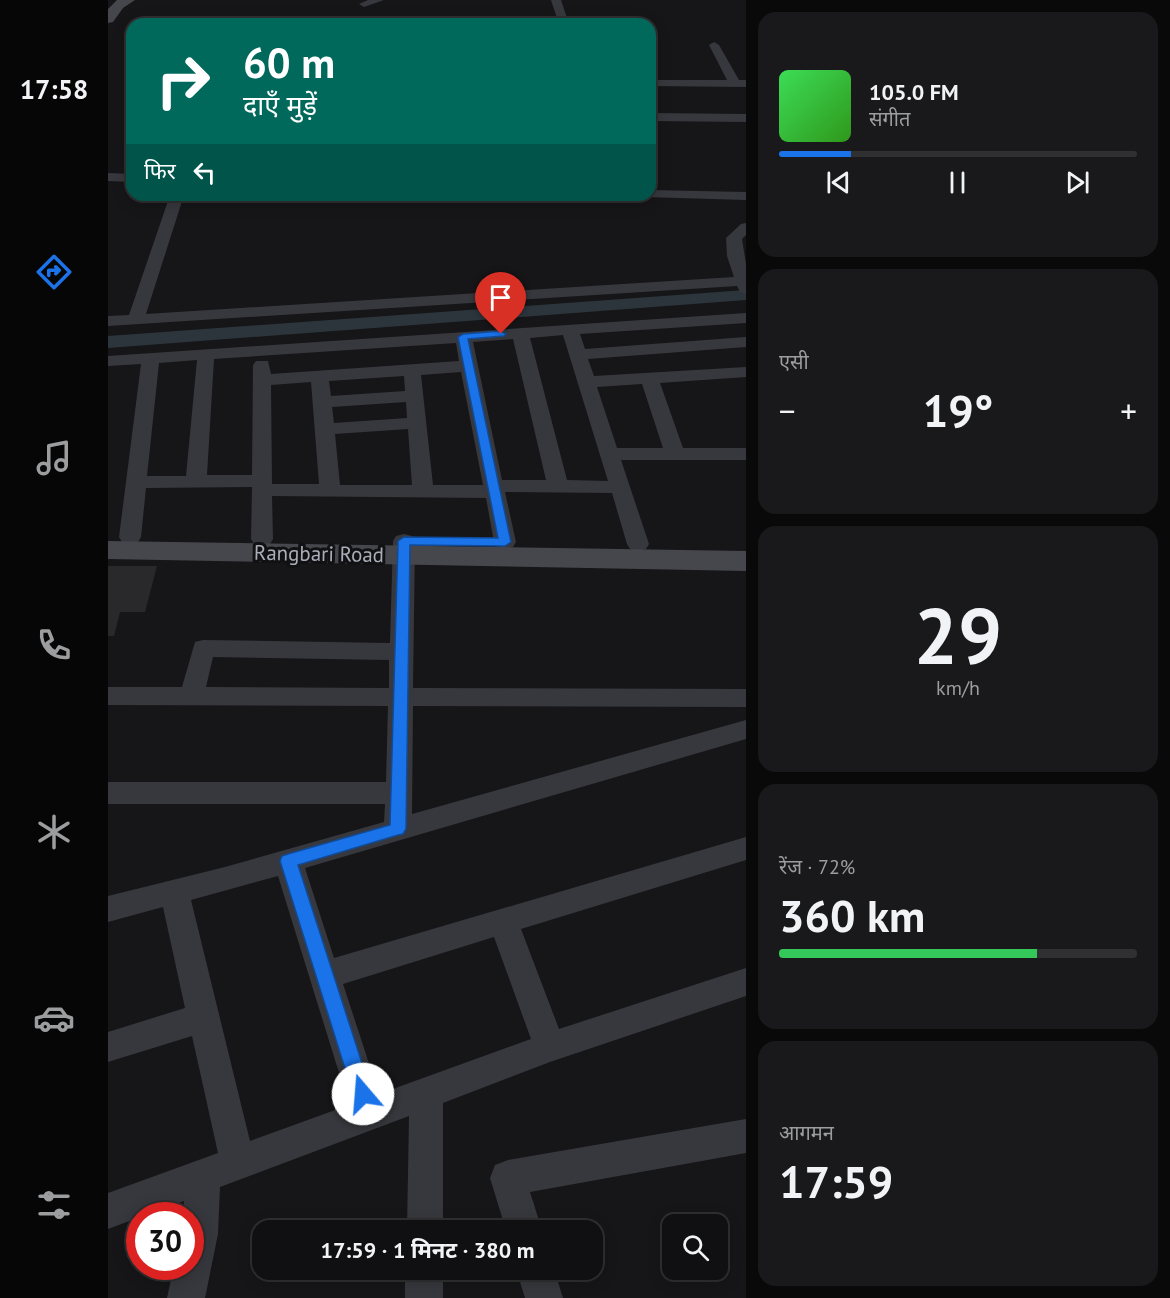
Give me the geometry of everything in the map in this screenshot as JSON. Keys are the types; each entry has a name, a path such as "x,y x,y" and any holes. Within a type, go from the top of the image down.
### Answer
{"street":[{"path":"108,0 120,0"},
{"path":"108,19 118,5 128,0"},
{"path":"364,4 380,0"},
{"path":"556,0 562,18"},
{"path":"714,45 740,84"},
{"path":"656,83 740,84"},
{"path":"656,117 746,118"},
{"path":"108,177 126,178"},
{"path":"108,184 126,184"},
{"path":"656,187 746,189"},
{"path":"656,194 746,196"},
{"path":"136,319 175,201"},
{"path":"108,321 745,283 735,256 734,238 746,227"},
{"path":"108,361 746,318"},
{"path":"570,330 638,544"},
{"path":"520,333 558,487"},
{"path":"463,337 505,542"},
{"path":"578,355 746,342"},
{"path":"262,351 262,539"},
{"path":"196,482 207,354"},
{"path":"115,541 137,482 152,358"},
{"path":"262,380 469,366"},
{"path":"412,370 423,491"},
{"path":"586,382 746,372"},
{"path":"320,376 330,490"},
{"path":"649,378 675,454"},
{"path":"322,402 414,396"},
{"path":"325,429 417,423"},
{"path":"609,454 746,454"},
{"path":"137,482 196,482 330,490 423,491 620,487"},
{"name":"Rangbari Road","path":"115,541 262,539 404,548 505,542 746,546"},
{"name":"Rangbari Road","path":"115,541 404,548 746,561"},
{"path":"398,829 404,548"},
{"path":"192,696 202,648 402,652"},
{"path":"108,696 746,698"},
{"path":"108,909 288,861 746,729"},
{"path":"108,793 398,793"},
{"path":"325,975 746,848"},
{"path":"288,861 369,1114"},
{"path":"174,892 238,1163"},
{"path":"503,921 550,1047"},
{"path":"108,1211 550,1047 746,982"},
{"path":"108,1047 204,1017"},
{"path":"424,1220 426,1093"},
{"path":"521,1220 508,1178 746,1136"},
{"path":"186,1298 200,1234 203,1176"},
{"path":"424,1280 424,1298"},
{"path":"539,1280 544,1298"}],"building":[{"path":"108,566 157,566 145,612 120,612 114,636 108,636"}],"waterway":[{"path":"108,342 746,295"}],"route":[{"path":"363,1094 288,861 398,829 404,541 505,542 463,337 501,334"}]}
